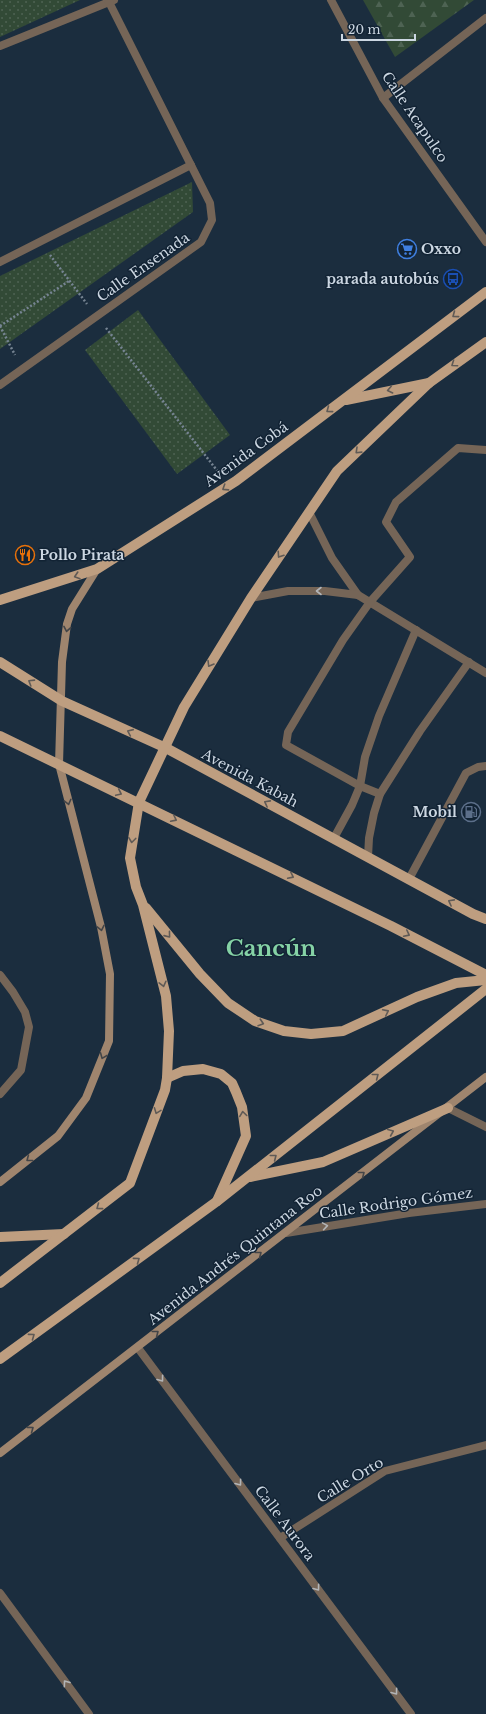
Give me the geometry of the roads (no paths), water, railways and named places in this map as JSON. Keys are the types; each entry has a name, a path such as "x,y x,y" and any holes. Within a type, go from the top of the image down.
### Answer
{"main road":[{"name":"Avenida Cobá","path":"0,600 97,570 229,486 486,292"},
{"path":"0,1283 130,1183 165,1090 169,1031 166,996 143,905 136,887 130,858 139,802 166,748 184,707 251,598 337,471 429,382 486,342"},
{"path":"342,400 429,382"},
{"name":"Avenida Kabah","path":"0,662 62,701 166,748 486,919"},
{"path":"0,736 139,802 391,926 486,975"},
{"path":"143,905 200,974 228,1003 255,1021 284,1031 311,1034 343,1031 417,996 456,983 486,980"},
{"path":"0,1359 248,1178 486,989"},
{"path":"167,1078 183,1071 203,1068 221,1074 232,1083 242,1107 246,1136 216,1202"},
{"path":"248,1178 323,1162 448,1108"},
{"path":"0,1237 64,1234"}],"street":[{"name":"Calle Acapulco","path":"331,0 383,98 486,242"},
{"path":"0,46 112,1"},
{"name":"Calle Ensenada","path":"0,385 201,242 212,220 210,203 112,1"},
{"path":"383,98 486,18"},
{"path":"0,262 191,165"},
{"path":"380,794 360,786 286,745 288,732 343,640 370,602 410,557 386,522 396,502 458,448 486,450"},
{"path":"309,512 332,558 358,595"},
{"path":"0,1182 58,1136 86,1098 109,1041 110,974 102,927 59,764 62,662 67,624 72,609 97,570"},
{"path":"251,598 288,591 325,590 358,595 486,673"},
{"path":"334,838 352,806 360,786 366,757 379,716 416,630"},
{"path":"368,857 368,838 380,794 420,731 469,662"},
{"path":"409,879 466,773 478,767 486,766"},
{"path":"0,975 13,992 25,1012 29,1027 21,1070 0,1094"},
{"name":"Avenida Andrés Quintana Roo","path":"0,1453 138,1348 486,1077"},
{"path":"448,1108 486,1127"},
{"name":"Calle Rodrigo Gómez","path":"286,1232 409,1213 486,1204"},
{"name":"Calle Aurora","path":"138,1348 411,1714"},
{"name":"Calle Orto","path":"280,1538 385,1471 486,1445"},
{"path":"0,1593 89,1714"}],"place":[{"name":"Oxxo","path":"407,249"},
{"name":"parada autobús","path":"453,279"},
{"name":"Pollo Pirata","path":"25,555"},
{"name":"Mobil","path":"471,812"}],"district":[{"name":"Cancún","path":"271,948"}]}
